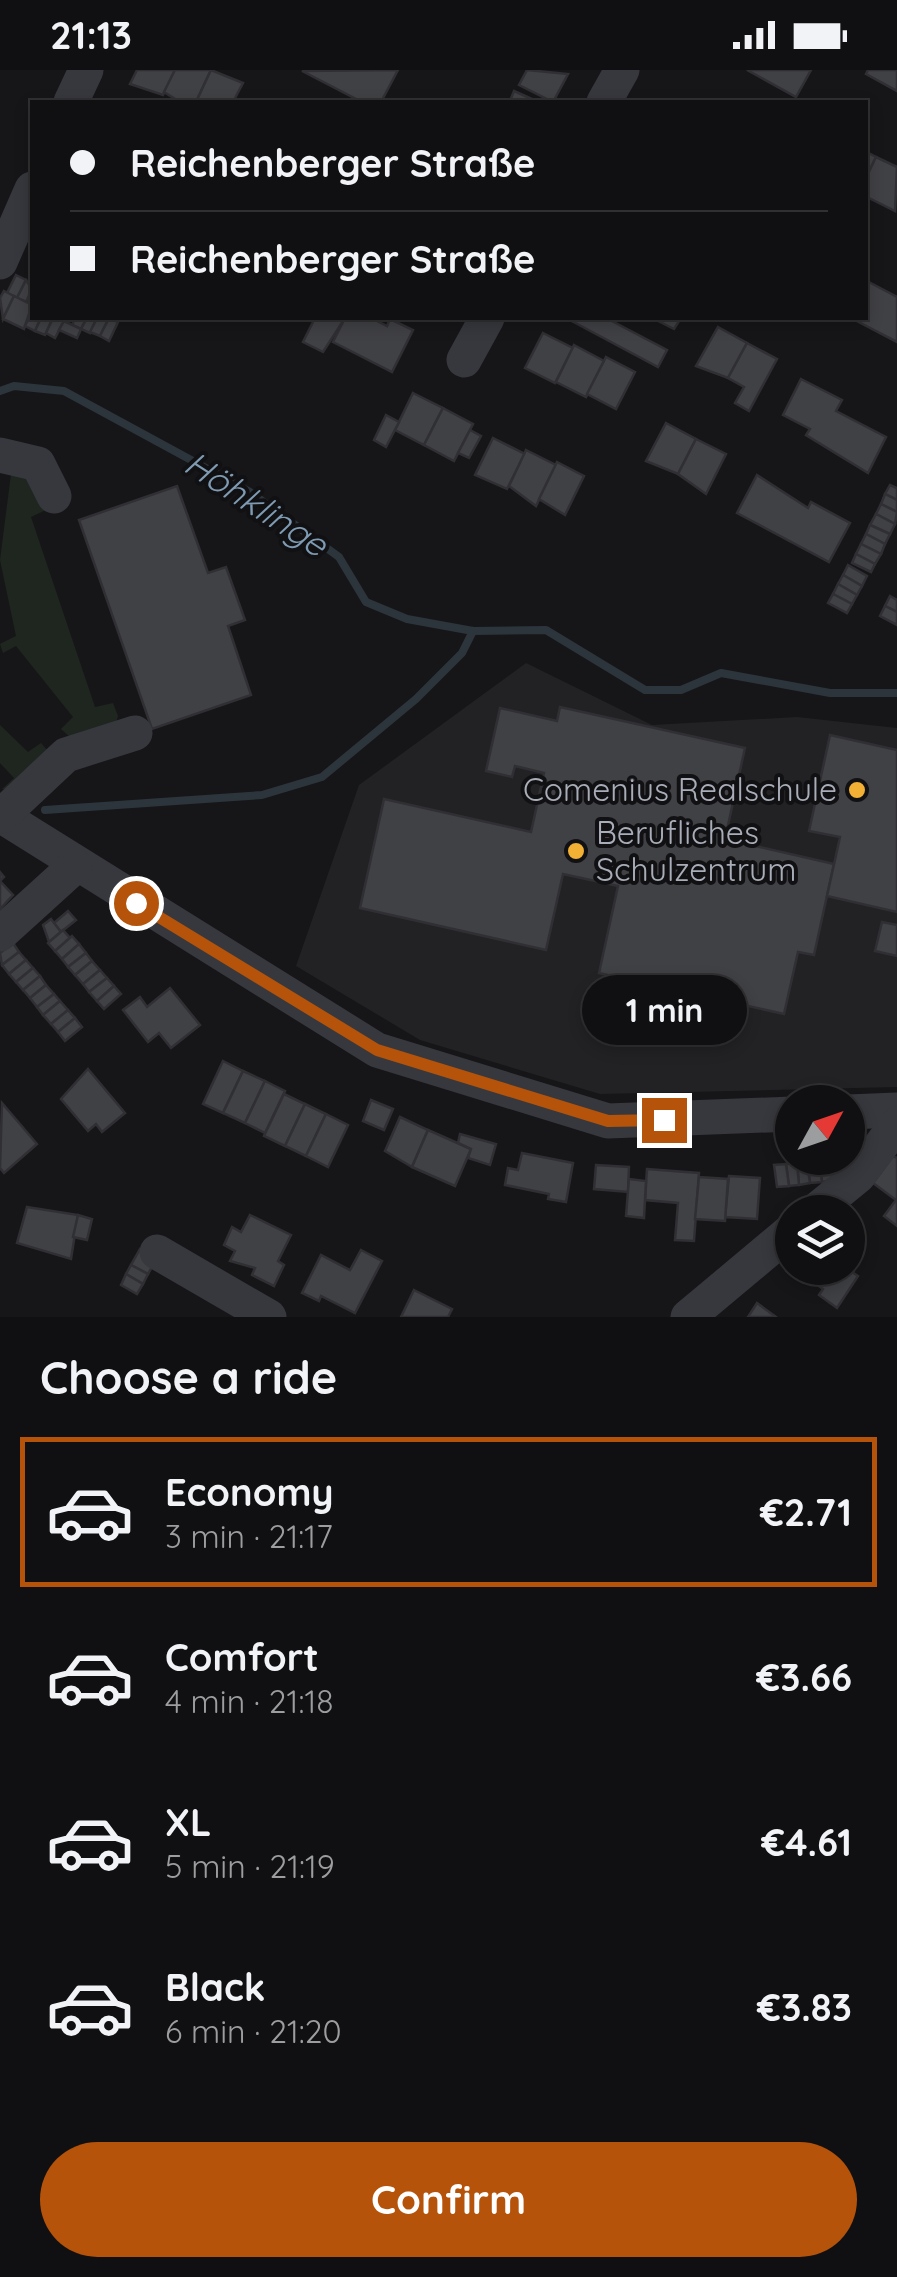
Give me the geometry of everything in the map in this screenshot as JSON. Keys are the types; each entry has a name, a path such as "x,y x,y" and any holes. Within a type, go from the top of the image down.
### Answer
{"street":[{"path":"72,100 86,70"},
{"path":"605,100 622,70"},
{"path":"0,262 30,194"},
{"path":"464,360 486,320"},
{"path":"0,456 38,464 54,496"},
{"path":"135,733 66,755 0,815 75,866 377,1050 608,1121 775,1115"},
{"path":"0,934 75,866"},
{"path":"865,1111 897,1110"},
{"path":"835,1195 858,1176 897,1124"},
{"path":"688,1317 775,1244"},
{"path":"157,1252 269,1317"}],"shaded area":[{"path":"32,469 48,509 31,517 95,707 113,703 118,716 115,726 71,738 61,729 73,717 16,646 3,653 0,644 16,636 0,560 11,474"},
{"path":"526,663 652,725 797,717 897,728 897,1087 775,1085 775,1090 600,1094 420,1040 296,966 359,785"},
{"path":"0,725 28,752 41,743 47,750 10,789 2,789 14,778 0,763"}],"building":[{"path":"137,70 175,70 163,95 130,84"},
{"path":"175,70 211,70 197,100 177,100 164,92"},
{"path":"211,70 243,83 234,100 197,100"},
{"path":"398,70 382,100 358,100 302,71"},
{"path":"527,70 568,74 554,100 519,85"},
{"path":"747,70 811,70 796,97"},
{"path":"868,70 897,70 897,91 866,74"},
{"path":"514,91 532,99 532,100 510,100"},
{"path":"868,153 876,157 868,174"},
{"path":"876,157 897,167 895,211 868,198 868,174"},
{"path":"16,275 26,280 17,298 7,293"},
{"path":"26,280 30,293 26,302 17,298"},
{"path":"868,282 897,297 897,342 855,320 868,320"},
{"path":"4,291 14,296 3,319 0,298"},
{"path":"14,296 30,304 24,329 3,319"},
{"path":"30,315 30,320 40,320 35,331 25,326"},
{"path":"40,320 52,320 45,335 35,331"},
{"path":"52,320 64,321 55,338 46,333"},
{"path":"74,320 86,320 81,329 72,325"},
{"path":"86,320 96,320 90,333 81,329"},
{"path":"96,320 108,320 100,336 90,332"},
{"path":"108,320 118,322 109,341 100,336"},
{"path":"314,320 344,320 323,352 303,342"},
{"path":"344,320 375,320 387,326 392,320 413,330 392,372 333,342"},
{"path":"570,320 610,320 667,350 658,367"},
{"path":"656,320 680,320 674,329"},
{"path":"64,321 81,329 77,338 59,330"},
{"path":"718,327 747,343 728,378 696,366"},
{"path":"543,333 573,348 555,383 525,368"},
{"path":"747,343 777,359 749,411 735,403 744,387 728,378"},
{"path":"574,345 604,361 586,397 556,382"},
{"path":"606,357 635,372 616,409 587,394"},
{"path":"801,379 842,400 836,411 886,437 868,473 806,435 810,429 783,415"},
{"path":"413,393 443,408 424,445 395,430"},
{"path":"443,408 473,424 454,461 424,445"},
{"path":"386,415 399,422 386,447 374,440"},
{"path":"666,423 696,439 678,474 646,461"},
{"path":"470,430 481,436 469,458 458,453"},
{"path":"493,438 525,454 507,489 475,475"},
{"path":"696,439 726,454 706,494 678,474"},
{"path":"526,450 556,465 536,506 509,486"},
{"path":"557,462 584,476 565,515 539,499"},
{"path":"757,475 808,508 811,502 850,523 829,562 737,513"},
{"path":"890,485 897,488 897,500 885,494"},
{"path":"177,486 208,573 226,567 245,620 228,626 251,695 152,729 79,520"},
{"path":"885,494 897,500 897,512 881,504"},
{"path":"881,504 897,512 895,524 876,514"},
{"path":"876,514 895,524 890,534 870,525"},
{"path":"870,525 890,534 885,544 866,534"},
{"path":"866,534 885,544 881,554 861,544"},
{"path":"861,544 881,554 875,564 856,554"},
{"path":"856,554 875,564 871,572 852,563"},
{"path":"848,565 867,576 862,586 843,575"},
{"path":"843,575 862,586 857,595 838,584"},
{"path":"838,584 857,595 852,604 833,594"},
{"path":"833,594 852,604 847,613 828,603"},
{"path":"890,596 897,600 897,612 885,606"},
{"path":"885,606 897,612 897,625 880,616"},
{"name":"Berufliches Schulzentrum","path":"560,707 745,748 725,839 834,864 814,955 798,952 784,1014 599,973 618,886 563,874 546,950 360,908 384,799 531,832 544,773 515,766 512,777 486,771 500,708 557,721"},
{"name":"Comenius Realschule","path":"830,735 897,750 897,912 827,896 840,837 809,831"},
{"path":"0,881 13,895 0,909"},
{"path":"68,911 76,920 61,932 54,923"},
{"path":"51,919 61,932 49,942 43,925"},
{"path":"882,922 897,925 897,956 875,951"},
{"path":"63,930 70,938 55,951 48,943"},
{"path":"72,936 79,944 62,959 55,951"},
{"path":"13,943 19,952 2,965 0,953"},
{"path":"79,944 86,953 68,967 62,959"},
{"path":"19,952 26,960 9,974 2,965"},
{"path":"86,953 92,961 75,975 68,967"},
{"path":"26,960 33,968 16,982 9,974"},
{"path":"92,961 100,970 83,984 75,975"},
{"path":"33,968 40,976 23,990 16,982"},
{"path":"100,970 107,978 89,992 83,984"},
{"path":"40,976 46,985 30,998 23,990"},
{"path":"107,978 114,986 97,1001 89,992"},
{"path":"46,985 54,994 37,1007 30,998"},
{"path":"114,986 121,994 104,1009 97,1001"},
{"path":"170,988 200,1025 171,1048 159,1033 148,1042 123,1010 140,997 147,1007"},
{"path":"54,994 60,1001 43,1015 37,1007"},
{"path":"60,1001 68,1010 51,1024 43,1015"},
{"path":"68,1010 75,1018 58,1032 51,1024"},
{"path":"75,1018 82,1027 65,1041 58,1032"},
{"path":"223,1061 243,1071 223,1113 203,1104"},
{"path":"88,1069 125,1113 102,1132 96,1124 88,1131 61,1099"},
{"path":"243,1071 265,1081 245,1123 223,1113"},
{"path":"265,1081 285,1091 265,1133 245,1123"},
{"path":"284,1094 305,1104 285,1146 264,1136"},
{"path":"371,1100 393,1109 384,1130 363,1121"},
{"path":"2,1103 37,1144 4,1173 0,1168"},
{"path":"305,1104 326,1114 306,1156 285,1146"},
{"path":"326,1114 348,1125 328,1167 306,1156"},
{"path":"400,1117 428,1130 412,1167 385,1151"},
{"path":"428,1130 471,1149 455,1186 412,1167"},
{"path":"460,1134 496,1144 490,1165 468,1158 471,1149 458,1143"},
{"path":"522,1153 573,1163 566,1202 548,1199 549,1194 505,1185 508,1168 518,1170"},
{"path":"893,1156 897,1158 897,1226 884,1216 896,1200 873,1183"},
{"path":"596,1165 629,1167 628,1192 594,1189"},
{"path":"647,1169 699,1173 694,1241 675,1240 678,1203 645,1200"},
{"path":"775,1175 788,1175 789,1186 777,1187"},
{"path":"788,1175 798,1175 799,1185 789,1186"},
{"path":"798,1175 809,1175 810,1183 799,1185"},
{"path":"809,1175 821,1175 822,1182 810,1183"},
{"path":"821,1175 842,1175 843,1179 822,1182"},
{"path":"729,1176 760,1178 757,1219 725,1217"},
{"path":"699,1177 728,1179 725,1221 695,1219"},
{"path":"629,1179 646,1181 644,1218 626,1216"},
{"path":"27,1207 78,1215 71,1259 17,1243"},
{"path":"78,1215 92,1219 87,1240 73,1237"},
{"path":"250,1215 291,1235 278,1261 284,1265 274,1286 252,1275 255,1268 230,1261 235,1251 224,1245 232,1227 241,1232"},
{"path":"140,1249 157,1258 148,1274 131,1265"},
{"path":"361,1250 382,1261 355,1313 321,1296 319,1301 302,1293 321,1255 350,1270"},
{"path":"131,1265 148,1274 143,1284 126,1274"},
{"path":"126,1274 143,1284 137,1294 121,1285"},
{"path":"818,1285 852,1285 837,1308 819,1295 823,1289"},
{"path":"414,1290 452,1309 448,1317 401,1317"},
{"path":"757,1303 776,1317 748,1317"}],"waterway":[{"name":"Höhklinge","path":"0,391 14,386 64,391 250,492 339,557 366,602 407,619 473,631 546,630 645,690 681,690 721,673 830,693 897,693"},
{"path":"45,810 262,795 322,777 416,699 462,653 473,631"}],"place":[{"name":"Comenius Realschule","path":"857,790"},
{"name":"Berufliches Schulzentrum","path":"576,851"}],"route":[{"path":"136,903 377,1050 608,1121 664,1120"}]}
